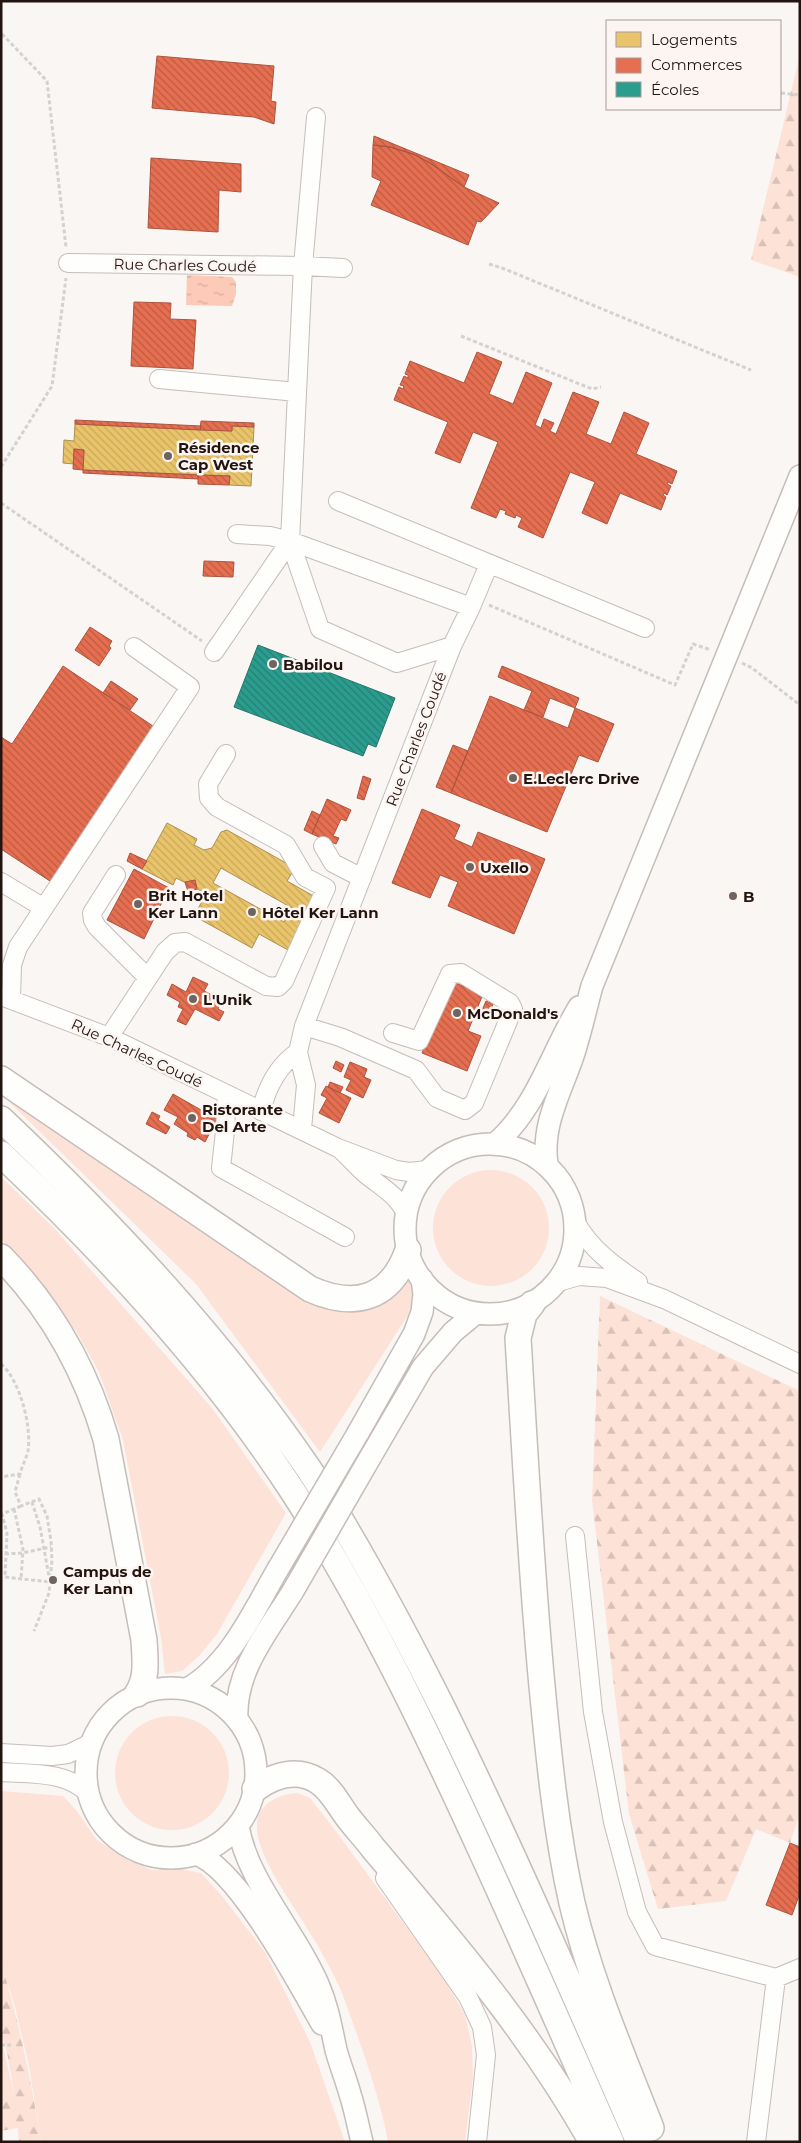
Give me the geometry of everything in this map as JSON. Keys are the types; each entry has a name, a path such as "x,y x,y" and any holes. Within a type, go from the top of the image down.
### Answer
{"highway":[{"path":"1,1079 310,1289 327,1297 348,1300 365,1297 380,1290 391,1281 405,1260 408,1250"},
{"path":"1,1119 109,1225 178,1300 243,1379 306,1464 407,1636 458,1739 520,1872 639,2142"},
{"path":"1,1154 91,1244 160,1319 225,1398 284,1478 334,1558 386,1652 443,1767 611,2142"},
{"path":"1,1256 42,1306 68,1346 98,1411 106,1440 144,1640 146,1669 142,1686 137,1694"},
{"path":"532,1304 524,1314 518,1338 533,1590 557,1824 572,1904 583,1944 618,2045 657,2142"},
{"path":"255,1789 274,1778 289,1774 301,1774 318,1781 332,1794 347,1816 449,1938 517,2025 557,2083 592,2142"}],"main road":[{"path":"547,1164 546,1134 551,1114 574,1054 592,986 800,476"},
{"path":"496,1143 516,1123 532,1099 566,1028 592,986"},
{"path":"496,1143 528,1152 547,1164 567,1191 574,1210 576,1223 570,1260 558,1282 532,1304 504,1313 476,1313 460,1309 432,1292 422,1280 414,1265 408,1250 405,1232 406,1214 414,1191 428,1170 442,1158 459,1149 471,1145 496,1143"},
{"path":"187,1688 210,1671 226,1653 358,1433 414,1334 422,1312 424,1294 422,1280"},
{"path":"237,1719 236,1706 242,1677 423,1367 453,1332 476,1313"},
{"path":"187,1688 206,1695 223,1705 237,1719 247,1734 254,1752 256,1770 255,1789 246,1814 238,1825 212,1848 179,1858 162,1858 145,1854 129,1847 103,1825 94,1810 88,1794 86,1760 98,1728 109,1714 122,1703 137,1694 153,1689 187,1688"},
{"path":"238,1825 250,1861 262,1888 304,1954 318,1984 330,2017 336,2051 350,2093 362,2142"},
{"path":"196,1854 206,1858 231,1883 271,1936 336,2051"}],"street":[{"path":"316,117 303,266 290,541 320,629 398,663 452,646"},
{"name":"Rue Charles Coudé","path":"68,263 343,268"},
{"path":"159,379 297,392"},
{"path":"338,501 645,628"},
{"path":"237,534 270,536 290,541 471,607"},
{"path":"209,647 290,541"},
{"name":"Rue Charles Coudé","path":"302,1129 306,1085 298,1052 304,1026 452,646 489,564"},
{"path":"6,998 12,965 18,947 190,688 134,647"},
{"path":"109,1037 165,952 175,943 185,942 266,986 278,987 284,981 326,888 304,877 286,845 216,807 208,798 208,784 226,754"},
{"path":"323,846 333,863 343,870 362,878"},
{"path":"116,875 92,913 93,920 97,927 148,978"},
{"path":"1,882 44,908"},
{"path":"304,1026 340,1037 416,1070 437,1098 465,1110 474,1102 513,1009 510,1003 461,973 450,974 419,1041 393,1033"},
{"name":"Rue Charles Coudé","path":"6,998 109,1037 338,1148"},
{"path":"261,1111 274,1078 286,1061 298,1052"},
{"path":"227,1095 220,1168 345,1237"},
{"path":"338,1148 396,1170 409,1172 428,1170"},
{"path":"338,1148 402,1204 406,1214"},
{"path":"576,1223 589,1244 601,1256 664,1299"},
{"path":"558,1282 580,1276 607,1278 664,1299 800,1364"},
{"path":"575,1536 593,1712 613,1822 637,1912 655,1946 776,1978 800,1968"},
{"path":"1,1753 52,1756 68,1754 91,1743"},
{"path":"1,1772 65,1778 80,1785 88,1794"},
{"path":"347,1816 367,1853 468,1997 482,2027 486,2055 477,2142"},
{"path":"756,2142 776,1978"}],"path":[{"path":"1,467 52,386 68,263 47,81 2,34"},
{"path":"781,93 800,95"},
{"path":"489,264 511,271 751,370"},
{"path":"461,336 592,389 601,387"},
{"path":"1,504 209,647"},
{"path":"493,606 675,685 693,644"},
{"path":"752,668 800,705"},
{"path":"1,1364 7,1369 21,1399 29,1430 28,1452 15,1492 21,1506"},
{"path":"1,1477 20,1474"},
{"path":"34,1631 50,1593 51,1547 46,1516 39,1499 2,1514 7,1532 5,1577 50,1582"},
{"path":"32,1502 40,1527 50,1582"},
{"path":"14,1509 20,1533 22,1553 21,1579"},
{"path":"5,1554 22,1553 51,1547"},
{"path":"1,2045 10,2044"}],"green space":[{"path":"800,54 800,277 751,260"},
{"path":"1,1083 322,1305 410,1271 414,1293 408,1315 320,1452 196,1284 1,1094"},
{"path":"491,1170 513,1175 532,1187 544,1206 549,1228 544,1250 532,1269 513,1281 491,1286 469,1281 450,1269 438,1250 433,1228 438,1206 450,1187 469,1175"},
{"path":"1,1177 54,1228 212,1408 286,1513 217,1634 199,1656 182,1671 165,1674 161,1638 123,1440 99,1372 76,1331 39,1282 1,1239"},
{"path":"600,1296 800,1391 800,1814 790,1843 756,1829 726,1901 658,1909 629,1814 592,1500"},
{"path":"172,1716 194,1720 213,1732 225,1751 229,1773 225,1795 213,1814 194,1826 172,1830 150,1826 131,1814 119,1795 115,1773 119,1751 131,1732 150,1720"},
{"path":"1,1791 63,1796 76,1810 97,1840 127,1860 152,1870 182,1869 201,1873 222,1896 265,1952 310,2042 345,2142 41,2142 29,2066 15,2007 1,1962"},
{"path":"297,1793 310,1798 332,1826 443,1977 465,2015 472,2046 473,2077 465,2142 388,2142 374,2085 339,1986 318,1946 269,1866 258,1837 258,1818 265,1806 283,1795"},
{"path":"1,1962 24,2051 41,2142 19,2142 18,2128 1,2131 1,2094 14,2093 7,2052 1,2033"},
{"path":"1,2038 14,2093 1,2094"}],"water":[{"path":"187,275 232,277 236,282 236,294 232,306 186,305"}],"building: Logements":[{"name":"Résidence Cap West","path":"75,424 232,431 232,426 254,427 251,486 229,485 230,476 83,470 84,450 74,449 74,464 63,463 64,440 74,441"},
{"path":"167,823 197,839 194,845 204,850 212,848 221,832 227,830 295,868 287,881 317,898 288,950 259,934 252,948 194,916 206,894 197,889 195,880 186,883 176,878 173,885 142,869","holes":["221,868 292,908 290,911 284,908 281,915 286,918 284,922 213,883"]}],"building: Commerces":[{"path":"157,56 274,66 271,101 276,102 274,124 254,117 152,108"},
{"path":"374,136 469,175 464,187 430,163 413,154 390,147 373,145"},
{"path":"373,145 390,147 413,154 430,163 464,187 499,203 481,222 477,221 468,245 371,205 381,181 372,177"},
{"path":"151,158 241,164 241,192 219,190 218,232 148,228"},
{"path":"134,302 171,303 170,319 196,320 193,369 131,366"},
{"path":"477,352 502,362 489,394 513,404 526,372 552,383 535,425 541,428 544,419 554,423 550,431 556,434 573,392 599,402 586,434 611,444 624,412 649,423 636,454 677,471 672,484 668,482 667,484 671,486 667,495 664,493 663,495 666,497 661,510 620,493 607,524 582,513 595,482 570,472 543,538 518,527 522,518 516,515 515,518 505,514 506,511 500,509 496,518 471,508 498,442 473,432 460,463 435,453 448,422 394,400 399,387 403,389 404,386 400,385 404,376 408,378 408,375 405,374 410,361 464,383"},
{"path":"75,420 201,426 200,430 75,424"},
{"path":"201,421 254,423 254,427 232,426 232,431 200,430"},
{"path":"74,449 84,450 83,470 73,469"},
{"path":"83,470 198,475 198,479 83,473"},
{"path":"198,475 230,476 229,485 198,484"},
{"path":"204,561 234,562 233,577 203,576"},
{"path":"90,627 112,641 109,646 111,648 99,666 75,650"},
{"path":"63,666 156,728 53,883 1,849 1,737 12,744"},
{"path":"502,666 579,698 575,708 550,698 543,717 524,710 532,691 498,677"},
{"path":"111,681 138,699 130,710 103,693"},
{"name":"E.Leclerc Drive","path":"490,696 568,728 575,708 614,724 598,762 579,755 547,832 451,793"},
{"path":"453,745 468,751 451,793 436,787"},
{"path":"363,776 371,779 364,800 357,798"},
{"path":"327,799 351,810 346,821 341,819 333,836 339,838 336,844 312,834"},
{"name":"Uxello","path":"422,809 460,825 454,839 472,847 478,832 545,859 514,934 448,906 458,882 440,875 430,898 392,883"},
{"path":"312,811 320,815 312,834 304,830"},
{"path":"130,853 147,861 142,869 127,861"},
{"name":"Brit Hotel Ker Lann","path":"134,869 169,888 144,939 107,920"},
{"path":"195,880 197,889 188,892 185,882"},
{"path":"193,977 208,984 204,991 222,1000 218,1009 224,1012 219,1021 195,1009 186,1025 177,1021 183,1009 178,1007 180,1002 167,995 172,984 186,992"},
{"name":"McDonald's","path":"451,981 465,987 467,983 483,994 468,1031 481,1036 467,1071 422,1053"},
{"path":"486,1001 493,1004 488,1018 480,1015"},
{"path":"336,1061 344,1065 341,1072 333,1068"},
{"path":"350,1062 367,1069 364,1077 371,1080 363,1098 346,1090 351,1080 344,1077"},
{"path":"330,1082 343,1087 340,1093 328,1087"},
{"path":"326,1086 351,1098 339,1123 319,1113 327,1098 321,1095"},
{"path":"173,1094 217,1119 205,1142 197,1137 195,1140 187,1136 188,1133 174,1124 178,1117 164,1110"},
{"path":"152,1112 160,1116 158,1120 170,1127 166,1134 146,1124"},
{"path":"790,1843 800,1847 800,1893 792,1915 766,1905"}],"building: Écoles":[{"path":"258,645 395,698 376,747 368,744 363,756 234,707"}],"place":[{"name":"Résidence Cap West","path":"168,456"},
{"name":"Babilou","path":"273,664"},
{"name":"E.Leclerc Drive","path":"513,778"},
{"name":"Uxello","path":"470,867"},
{"name":"B","path":"733,896"},
{"name":"Brit Hotel Ker Lann","path":"138,904"},
{"name":"Hôtel Ker Lann","path":"252,912"},
{"name":"L'Unik","path":"193,999"},
{"name":"McDonald's","path":"457,1013"},
{"name":"Ristorante Del Arte","path":"192,1118"},
{"name":"Campus de Ker Lann","path":"53,1580"}]}
